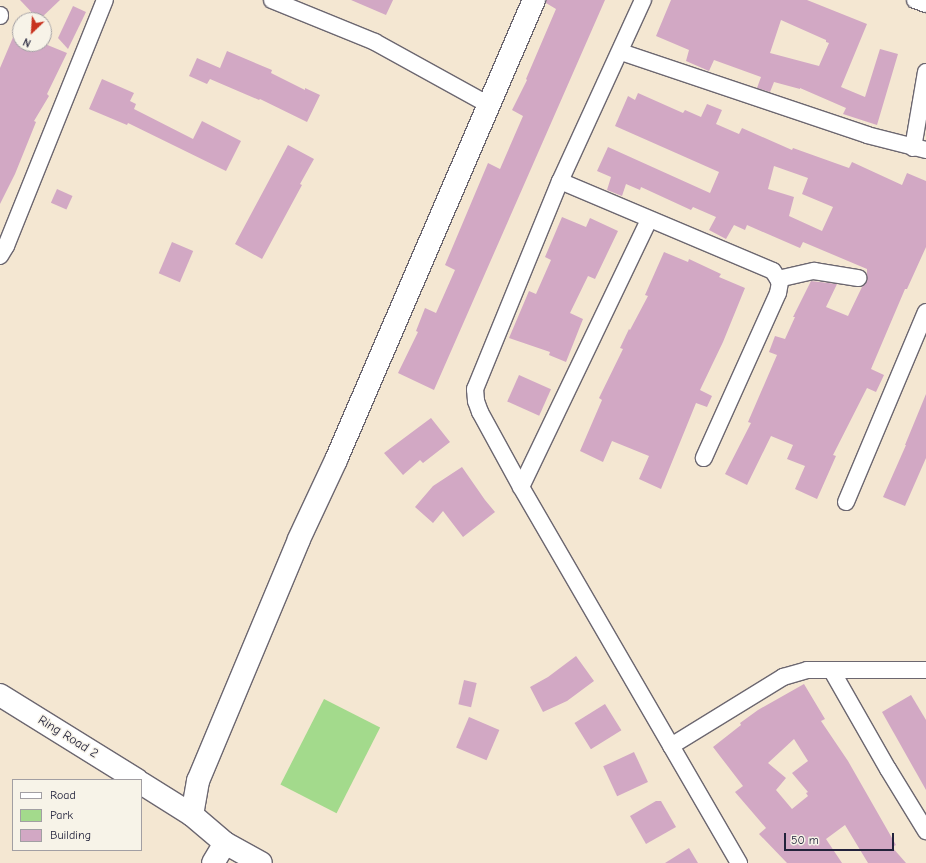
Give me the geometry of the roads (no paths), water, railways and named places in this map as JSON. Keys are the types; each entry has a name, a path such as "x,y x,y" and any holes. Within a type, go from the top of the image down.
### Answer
{"street":[{"path":"0,256 6,246 105,0"},
{"path":"273,0 375,42 489,105"},
{"path":"192,814 198,781 299,539 336,460 534,0"},
{"path":"643,0 621,52 560,181 475,389 480,412 521,487 739,863"},
{"path":"915,0 926,4"},
{"path":"621,52 867,135 920,149 926,72"},
{"path":"560,181 649,220 773,271 780,282 778,293 704,458"},
{"path":"521,487 649,220"},
{"path":"778,279 814,271 858,278"},
{"path":"846,502 926,312"},
{"path":"671,746 783,677 807,670 926,670"},
{"path":"832,671 888,769 926,831"},
{"name":"Ring Road 2","path":"0,695 135,779"},
{"path":"142,784 192,814 225,843 261,863"},
{"path":"213,863 225,843"}]}
